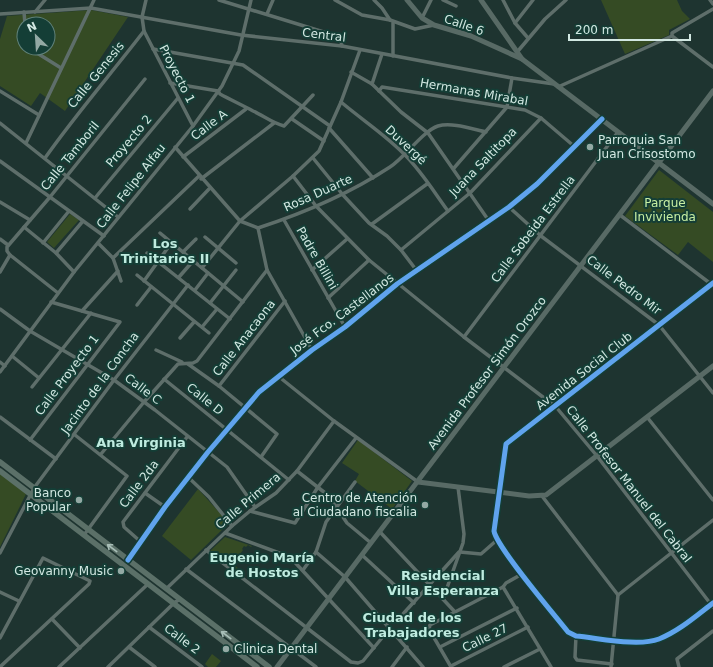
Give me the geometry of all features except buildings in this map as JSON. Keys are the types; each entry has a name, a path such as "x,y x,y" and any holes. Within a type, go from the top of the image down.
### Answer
{"main road":[{"path":"0,462 269,667"},
{"path":"0,471 257,667"}],"street":[{"path":"34,12 45,0"},
{"path":"26,143 94,0"},
{"path":"144,31 142,17 146,0"},
{"path":"220,0 340,37 342,46"},
{"name":"Calle Felipe Alfau","path":"0,372 74,272 98,244 174,147 193,126 218,91 239,51 251,0"},
{"path":"267,14 272,0"},
{"path":"335,0 362,14 415,30 434,25"},
{"path":"374,0 392,22 393,56"},
{"name":"Calle 6","path":"407,0 422,18 434,25 471,36 522,58"},
{"path":"422,18 431,0"},
{"path":"443,0 456,6"},
{"path":"481,0 489,14 522,58 713,204"},
{"path":"503,0 515,23 528,38"},
{"path":"515,23 533,0"},
{"path":"518,51 545,19 566,0"},
{"path":"710,0 713,4"},
{"name":"Central","path":"0,14 91,8 242,35 342,46 557,85"},
{"path":"557,85 672,36 672,33 713,9"},
{"path":"24,12 24,16"},
{"name":"Proyecto 1","path":"144,31 193,126"},
{"name":"Calle Genesis","path":"45,158 75,116 114,71 144,31"},
{"path":"672,36 713,67"},
{"path":"153,49 234,62 243,65 329,127 373,178"},
{"path":"202,268 240,221 294,176 313,158 324,141 341,102 360,50"},
{"path":"372,84 382,54"},
{"path":"42,56 61,68"},
{"path":"352,72 372,84 401,112 428,133 454,168 489,221"},
{"name":"Calle Tamboril","path":"8,246 68,176 145,78"},
{"path":"454,168 507,107 512,78"},
{"path":"170,83 218,91 220,94 246,109 253,110 274,124 285,125 313,95"},
{"name":"Hermanas Mirabal","path":"379,91 382,87 524,110 541,118 575,147"},
{"path":"0,91 40,115"},
{"name":"Avenida Profesor Simón Orozco","path":"277,667 713,91"},
{"name":"Proyecto 2","path":"95,198 178,98"},
{"name":"Duvergé","path":"341,102 404,154 423,175 427,184 448,212"},
{"name":"Calle A","path":"183,156 246,109"},
{"name":"Juana Saltitopa","path":"401,250 470,193 541,118"},
{"path":"292,119 324,141"},
{"name":"José Fco. Castellanos","path":"128,560 165,507 226,429 244,408 278,376 345,327 397,284 509,207 537,184 602,120"},
{"path":"0,122 118,217"},
{"path":"113,258 200,177 274,124"},
{"name":"Rosa Duarte","path":"258,228 284,220 343,195 373,178 392,166 433,128 445,125 486,132"},
{"name":"Calle Sobeida Estrella","path":"464,337 618,132"},
{"path":"174,147 209,189 240,221 258,228 267,270 312,350"},
{"path":"313,158 343,195 401,250 416,271"},
{"path":"0,161 104,236"},
{"name":"Calle Profesor Manuel del Cabral","path":"294,176 316,206 369,260 464,337 556,406 597,456 670,553 712,605"},
{"path":"372,224 427,184"},
{"path":"190,209 209,189"},
{"path":"0,202 30,220"},
{"name":"Calle Pedro Mir","path":"509,207 541,236 660,325 713,393"},
{"path":"43,243 69,211"},
{"path":"620,215 712,283"},
{"name":"Padre Billini","path":"284,220 345,327"},
{"path":"56,253 83,221"},
{"path":"24,227 56,253 74,272"},
{"path":"160,232 243,302"},
{"path":"205,238 236,263"},
{"path":"0,239 8,246 7,251 10,255 58,293"},
{"path":"183,252 196,239"},
{"path":"312,270 347,239"},
{"path":"144,281 172,242"},
{"path":"98,244 113,258 121,281"},
{"path":"147,253 230,319"},
{"path":"0,272 10,255"},
{"path":"328,298 369,260"},
{"path":"179,277 193,261"},
{"path":"210,303 236,270"},
{"path":"101,454 178,364 193,363 197,361 267,270"},
{"path":"82,311 118,271"},
{"path":"194,290 208,273"},
{"path":"137,275 209,333"},
{"name":"Avenida Social Club","path":"497,540 494,531 506,444 712,283"},
{"name":"Jacinto de la Concha","path":"0,554 34,488 75,435 114,380 188,285"},
{"path":"137,305 151,287"},
{"name":"Calle Anacaona","path":"219,386 284,301"},
{"path":"32,387 91,313 51,302"},
{"name":"Calle C","path":"0,309 30,331 114,380 144,402 227,467 255,507"},
{"path":"202,327 217,309"},
{"name":"Calle Proyecto 1","path":"30,440 120,322 91,313"},
{"path":"180,338 194,322"},
{"path":"156,350 177,361 186,363 219,386 277,434 261,457"},
{"path":"12,356 39,378"},
{"path":"0,362 5,366"},
{"path":"278,376 356,438 418,482 542,496 549,493 713,366"},
{"name":"Calle D","path":"164,379 289,480"},
{"path":"0,417 56,459"},
{"path":"647,417 713,500"},
{"name":"Calle Primera","path":"166,588 232,526 255,507 276,494 289,480 334,421"},
{"path":"75,435 128,476 84,535"},
{"name":"Calle 2da","path":"141,542 123,524 187,436"},
{"path":"250,511 295,522 302,509 356,438"},
{"path":"296,471 329,496 347,524 371,543"},
{"path":"188,477 209,497 232,526"},
{"path":"303,570 316,552 324,527 336,507 355,482"},
{"path":"443,599 460,552 464,534 458,487"},
{"path":"145,492 165,507"},
{"path":"542,496 618,595 611,665 577,660 575,657 576,636"},
{"path":"618,595 713,520"},
{"path":"380,532 454,612"},
{"path":"225,533 290,557 374,648"},
{"path":"460,552 481,554 497,540 568,632 576,636 645,642 658,640 684,626 712,605"},
{"path":"206,550 354,663 363,661 390,628"},
{"path":"316,552 345,577 423,667"},
{"path":"403,614 460,552"},
{"path":"362,555 414,603"},
{"path":"0,638 44,557 89,580 89,584 0,667"},
{"path":"186,569 316,667"},
{"path":"451,666 428,627 503,587 506,583 522,574"},
{"path":"59,667 148,584"},
{"path":"503,587 517,608 551,667"},
{"path":"0,592 19,601"},
{"path":"108,667 174,603 180,600"},
{"path":"440,647 517,608"},
{"path":"52,619 80,648"},
{"name":"Calle 2","path":"149,627 202,667"},
{"name":"Calle 27","path":"451,666 528,627"},
{"path":"679,667 677,659 713,631"},
{"path":"129,647 156,667"},
{"path":"392,667 407,647"},
{"path":"504,667 540,649"}],"green space":[{"path":"601,0 677,0 682,11 690,19 669,30 669,35 625,54"},
{"path":"91,10 128,17 65,111 40,93 31,106 0,86 0,39 7,16"},
{"name":"Parque Invivienda","path":"659,170 713,212 713,262 688,242 678,255 625,216"},
{"path":"70,214 79,220 54,248 47,242"},
{"path":"358,440 412,481 392,509 355,481 359,474 342,463"},
{"path":"0,472 27,492 0,547"},
{"path":"198,489 229,523 191,560 162,536"},
{"path":"225,537 252,546 244,546 242,549 243,550 233,564 239,569 237,571 210,551"},
{"path":"212,654 221,661 216,667 208,667 205,664"}],"cycle path":[{"path":"128,560 165,507 208,452 259,392 312,350 345,327 397,284 509,207 537,184 602,119"},
{"path":"713,283 506,444 494,531 497,539 515,566 568,632 576,636 630,642 659,639 687,623 713,603"}],"place":[{"name":"Parroquia San Juan Crisostomo","path":"590,147"},
{"name":"Banco Popular","path":"79,500"},
{"name":"Centro de Atención al Ciudadano fiscalia","path":"425,505"},
{"name":"Geovanny Music","path":"121,571"},
{"name":"Clinica Dental","path":"226,649"}],"district":[{"name":"Los Trinitarios II","path":"165,250"},
{"name":"Ana Virginia","path":"141,442"},
{"name":"Eugenio María de Hostos","path":"262,564"},
{"name":"Residencial Villa Esperanza","path":"443,582"},
{"name":"Ciudad de los Trabajadores","path":"412,624"}]}
